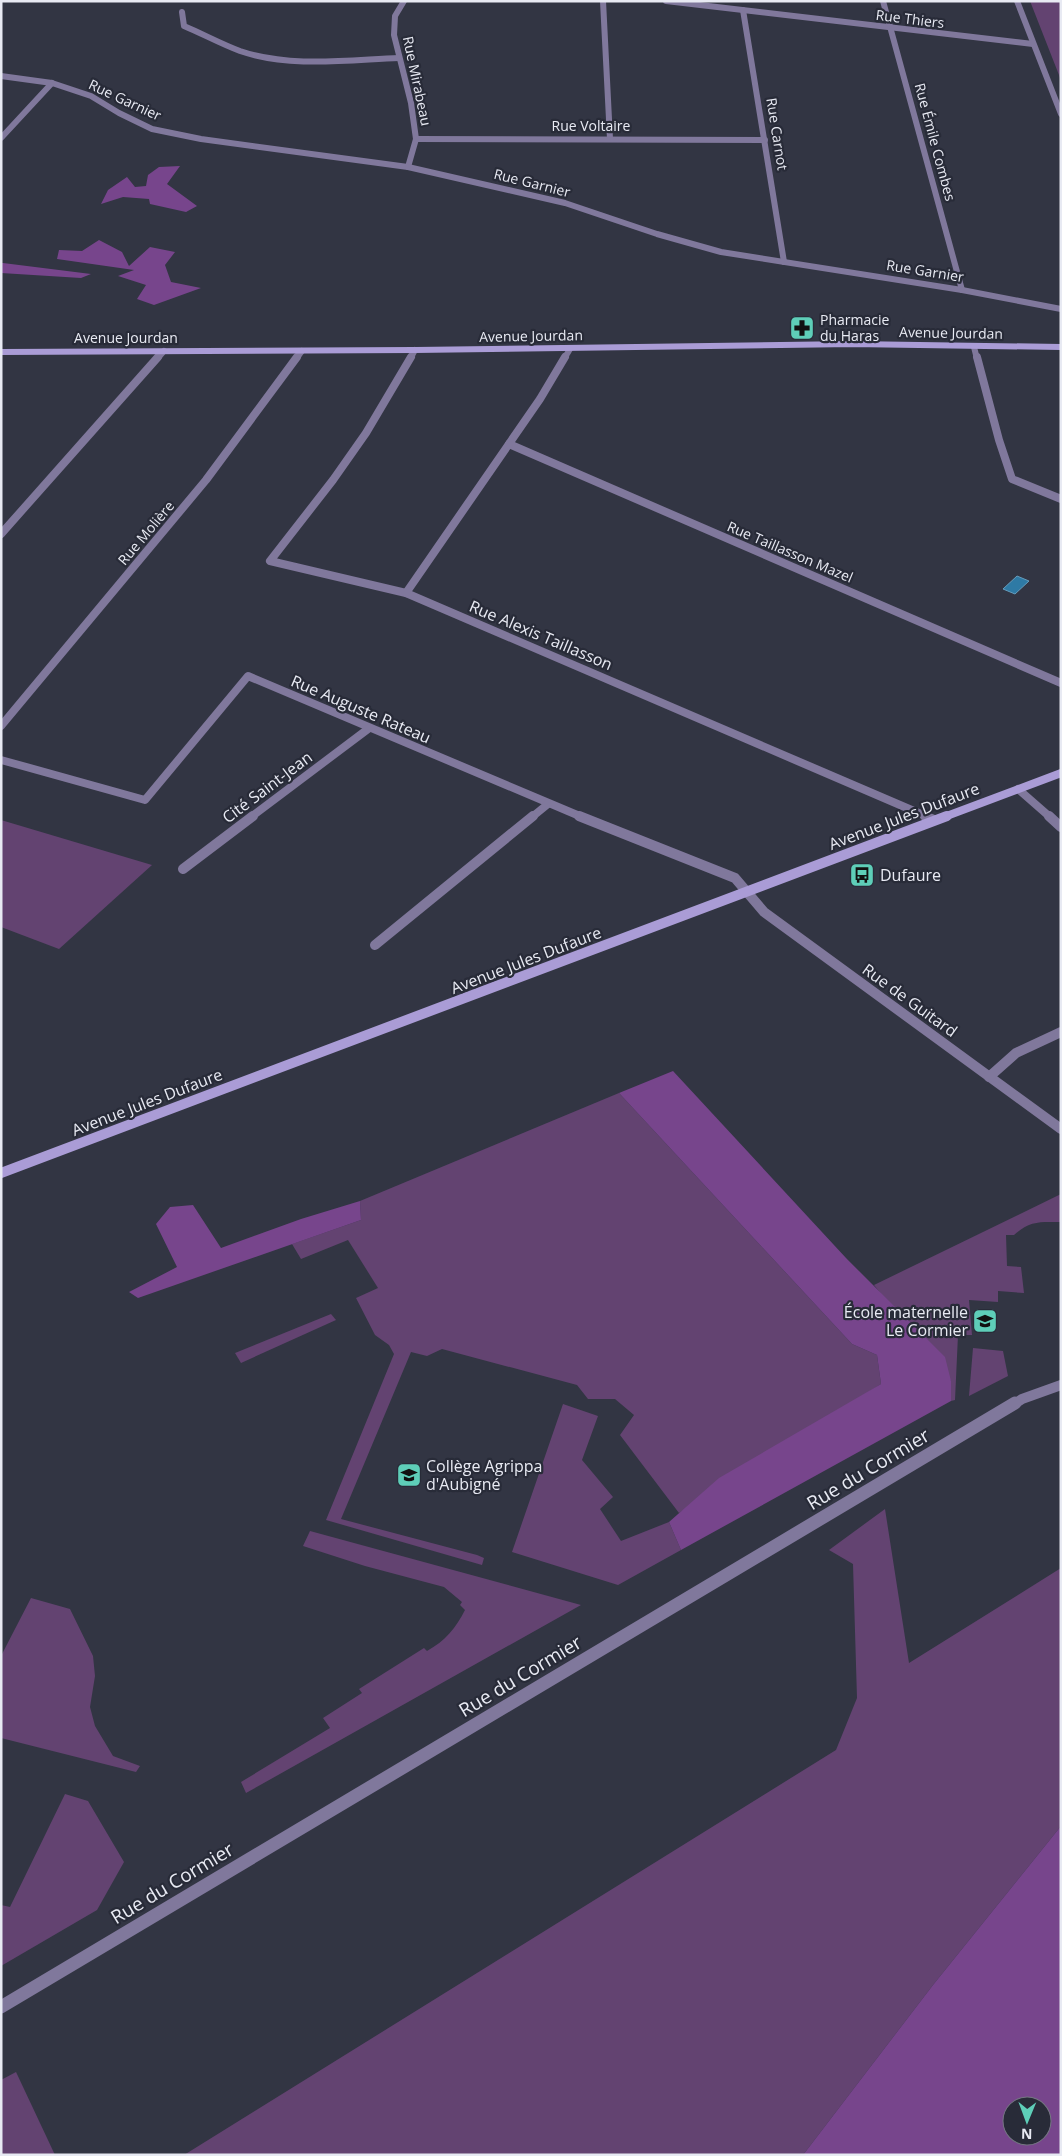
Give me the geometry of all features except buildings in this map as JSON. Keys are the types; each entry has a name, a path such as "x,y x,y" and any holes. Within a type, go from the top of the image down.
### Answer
{"main road":[{"name":"Avenue Jourdan","path":"1,352 570,349 610,346 843,344 1061,347"},
{"name":"Avenue Jules Dufaure","path":"1,1173 1061,773"}],"street":[{"name":"Rue Mirabeau","path":"404,1 394,16 394,35 411,103 416,139 408,167"},
{"path":"603,1 610,139"},
{"name":"Rue Thiers","path":"666,1 1033,44"},
{"name":"Rue Émile Combes","path":"883,1 962,290"},
{"path":"1017,1 1061,114"},
{"name":"Rue Carnot","path":"743,10 784,262"},
{"path":"182,12 184,26 250,53 277,58 326,62 399,58"},
{"name":"Rue Garnier","path":"1,76 52,83 91,96 118,113 152,129 201,139 408,167 565,203 657,234 721,252 962,290 1061,309"},
{"path":"1,138 52,83"},
{"name":"Rue Voltaire","path":"416,139 765,140"},
{"path":"974,347 999,440 1012,479 1061,499"},
{"path":"406,593 540,399 570,349"},
{"name":"Rue Alexis Taillasson","path":"415,350 355,449 270,560 406,593 934,820"},
{"path":"1,534 164,351"},
{"name":"Rue Molière","path":"1,726 206,480 302,351"},
{"name":"Rue Taillasson Mazel","path":"509,444 1061,682"},
{"name":"Rue Auguste Rateau","path":"1,760 145,800 248,676 548,804 735,878 745,891"},
{"name":"Cité Saint-Jean","path":"184,869 368,728"},
{"path":"1018,789 1061,827"},
{"path":"375,945 548,804"},
{"name":"Rue de Guitard","path":"745,891 764,912 1061,1128"},
{"path":"989,1077 1016,1053 1061,1032"},
{"name":"Rue du Cormier","path":"1,2007 1022,1399 1061,1385"}],"shaded area":[{"path":"1030,1 1061,1 1061,81 1059,75"},
{"path":"180,166 167,184 197,206 186,212 150,204 149,199 123,197 101,204 108,190 127,177 135,187 146,186 148,175 159,167"},
{"path":"99,240 122,252 129,266 150,247 175,252 165,265 171,282 201,288 154,305 137,299 146,285 118,276 134,270 57,259 59,250 82,251"},
{"path":"1,263 91,274 81,278 1,273"},
{"path":"1,820 152,865 59,949 1,927"},
{"path":"673,1071 846,1258 945,1357 951,1381 951,1401 681,1550 669,1522 719,1478 881,1384 877,1355 852,1344 619,1093"},
{"path":"619,1093 852,1344 877,1355 881,1384 679,1513 620,1435 634,1415 615,1399 588,1399 577,1385 442,1349 427,1356 411,1352 341,1519 477,1555 484,1558 482,1565 326,1520 394,1354 389,1345 375,1335 356,1298 378,1288 348,1240 301,1259 292,1244 361,1220 360,1201"},
{"path":"1061,1194 1061,1222 1031,1224 1014,1235 1006,1235 1007,1266 1021,1267 1024,1293 998,1291 998,1302 969,1300 972,1335 958,1335 955,1400 951,1401 951,1381 874,1285"},
{"path":"360,1201 361,1220 138,1298 129,1292 177,1267 156,1224 170,1207 193,1205 221,1248 301,1219"},
{"path":"331,1314 336,1320 241,1363 235,1353"},
{"path":"973,1348 1003,1351 1008,1376 969,1396"},
{"path":"563,1404 598,1416 582,1460 613,1497 600,1509 621,1541 669,1522 681,1550 618,1585 512,1552"},
{"path":"885,1509 909,1663 1061,1568 1061,1826 933,1985 803,2155 184,2155 836,1750 857,1698 853,1564 829,1550"},
{"path":"310,1531 581,1605 246,1793 241,1782 330,1728 323,1718 362,1693 359,1689 424,1648 427,1651 439,1643 458,1623 465,1610 460,1605 462,1602 444,1587 365,1566 303,1546"},
{"path":"31,1598 70,1609 93,1656 95,1676 90,1707 95,1726 113,1756 140,1766 136,1772 1,1738 1,1656"},
{"path":"65,1794 88,1801 124,1862 97,1910 1,1966 1,1905 10,1907"},
{"path":"1061,1826 1061,2155 803,2155 933,1985"},
{"path":"16,2072 55,2155 1,2155 1,2080"}],"water":[{"path":"1017,576 1029,581 1015,594 1003,589"}],"place":[{"name":"Pharmacie du Haras","path":"802,328"},
{"name":"Dufaure","path":"862,875"},
{"name":"École maternelle Le Cormier","path":"985,1321"},
{"name":"Collège Agrippa d'Aubigné","path":"409,1475"}]}
